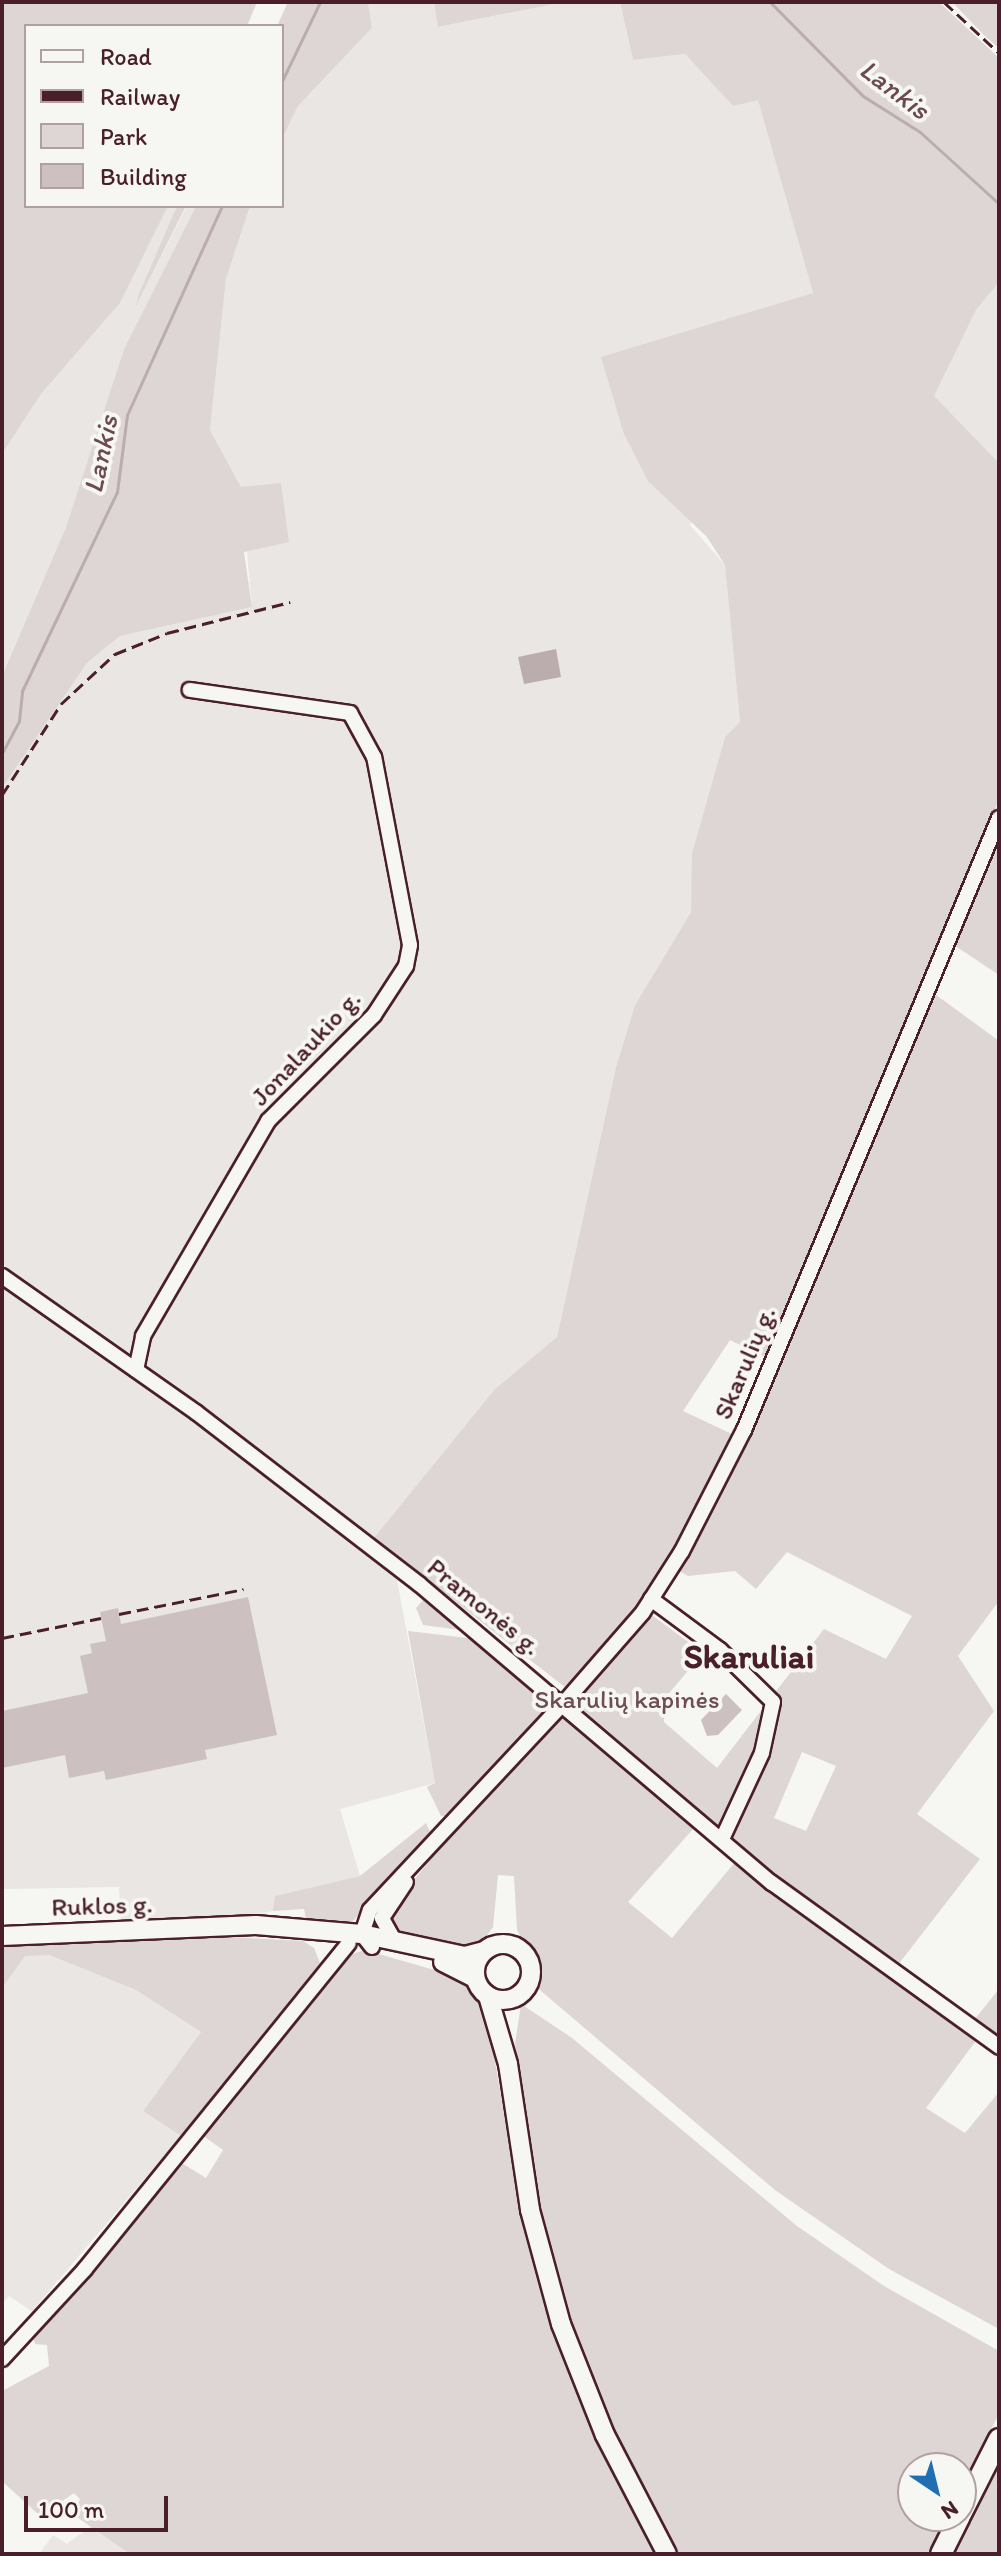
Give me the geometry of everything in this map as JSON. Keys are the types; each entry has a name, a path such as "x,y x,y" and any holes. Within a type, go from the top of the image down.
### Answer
{"highway":[{"path":"977,2482 999,2439"},
{"path":"941,2554 952,2532"}],"main road":[{"name":"Ruklos g.","path":"2,1936 203,1928 361,1941"},
{"path":"361,1941 394,1940 465,1956 504,1944 525,1954 531,1976 510,2011 508,2064"},
{"path":"361,1941 462,1966 488,1996 508,2064 527,2195 561,2324 605,2435 667,2554"},
{"path":"475,1978 484,1951"},
{"path":"488,1996 518,1996"}],"street":[{"name":"Jonalaukio g.","path":"136,1370 143,1336 268,1121 374,1015 406,966 410,945 374,757 350,713 190,690"},
{"name":"Skarulių g.","path":"2,2359 85,2269 361,1941 370,1910 422,1859 562,1705 651,1599 744,1430 999,818"},
{"name":"Pramonės g.","path":"2,1276 136,1370 422,1587 723,1837 772,1883 999,2047"},
{"path":"651,1599 720,1650 773,1702 762,1753 723,1837"},
{"name":"Skarulių g.","path":"394,1940 382,1918 422,1859"}],"shaded area":[{"path":"368,2 434,2 439,27 565,2 620,2 633,60 685,54 733,106 758,99 813,293 764,310 690,525 725,565 740,722 725,737 693,854 691,912 635,1005 616,1067 557,1337 495,1389 363,1553 397,1580 435,1783 340,1809 360,1876 276,1896 273,1911 252,1915 121,1921 119,1887 2,1889 2,788 87,663 120,636 252,607 241,487 210,430 226,279 249,208 284,208 284,135 298,106 372,28"},
{"path":"167,208 176,208 137,304 186,208 195,208 124,349 66,527 2,676 2,454 41,394 120,303"},
{"path":"999,282 999,463 933,396 976,310"},
{"path":"556,649 561,677 524,684 518,657"},
{"path":"25,1955 49,1955 136,1990 201,2032 143,2111 181,2136 32,2311 9,2296 2,2304 2,1988"},
{"path":"91,2526 130,2554 39,2554 53,2535 67,2544"}],"green space":[{"path":"2,2 257,2 248,24 24,24 24,208 167,208 120,303 41,394 2,454"},
{"path":"288,2 368,2 372,28 298,106 284,135 284,24 278,24"},
{"path":"434,2 565,2 438,27"},
{"path":"620,2 939,2 999,58 999,282 976,310 934,396 999,463 999,799 767,1358 730,1340 683,1411 734,1435 648,1597 566,1688 374,1538 495,1389 557,1337 616,1067 635,1005 691,912 692,854 725,737 740,722 725,565 707,537 648,481 624,434 601,357 813,293 758,100 733,106 685,54 633,60"},
{"path":"952,2 999,2 999,48 986,37"},
{"path":"176,208 185,208 136,306"},
{"path":"195,208 249,208 226,279 210,430 241,487 281,483 289,542 244,552 252,607 120,636 87,663 2,788 2,676 66,527 124,349"},
{"path":"999,832 999,975 951,943"},
{"name":"Skarulių kapinės","path":"928,989 999,1041 999,1601 958,1656 994,1711 917,1814 980,1859 894,1970 970,2025 999,1989 999,2047 981,2034 926,2108 965,2133 999,2092 999,2329 889,2269 775,2190 534,1985 536,1965 517,1930 514,1876 498,1875 493,1927 481,1944 465,1948 398,1932 391,1921 398,1900 439,1849 649,1613 703,1653 665,1698 664,1722 717,1768 824,1629 886,1659 912,1616 787,1552 756,1589 735,1571 688,1576 676,1569","holes":["802,1752 836,1766 806,1831 774,1818","702,1819 740,1856 672,1938 628,1902"]},
{"path":"426,1597 468,1631 423,1625 416,1608"},
{"path":"408,1631 484,1640 543,1693 549,1707 451,1816 441,1816 427,1787 435,1783"},
{"path":"426,1823 432,1836 352,1922 306,1920 304,1909 273,1911 275,1896 360,1876"},
{"path":"194,1935 303,1941 314,1948 320,1963 181,2136 143,2111 201,2032 136,1990 49,1955 25,1956 2,1988 2,1945"},
{"path":"365,1950 469,1980 485,2003 515,2178 546,2304 594,2433 657,2554 130,2554 74,2515 80,2499 74,2493 40,2516 3,2482 2,2391 49,2366 47,2345 35,2344 33,2337 180,2162 206,2178 223,2150 202,2135 346,1956"},
{"path":"521,2004 572,2038 797,2226 884,2286 999,2351 999,2414 977,2456 977,2452 897,2452 897,2532 939,2532 929,2554 677,2554 610,2427 563,2301 531,2172 515,2044"},
{"path":"999,2461 999,2554 953,2554 963,2532 977,2532 977,2504"}],"building":[{"path":"248,1597 277,1735 205,1750 207,1759 106,1780 104,1771 69,1778 65,1755 2,1768 2,1711 88,1693 80,1656 92,1653 90,1644 106,1641 100,1612 118,1608 121,1624"},
{"path":"726,1694 742,1710 718,1735 707,1736 701,1720"}],"waterway":[{"name":"Lankis","path":"284,77 320,2"},
{"name":"Lankis","path":"770,2 863,96 920,132 999,204"},
{"name":"Lankis","path":"2,753 19,721 22,691 117,492 127,415 221,208"}],"railway":[{"path":"944,2 999,53"},
{"path":"2,795 61,704 115,654 167,633 290,602"},
{"path":"119,1614 244,1589"},
{"path":"2,1638 101,1618"}],"district":[{"name":"Skaruliai","path":"749,1657"}]}
